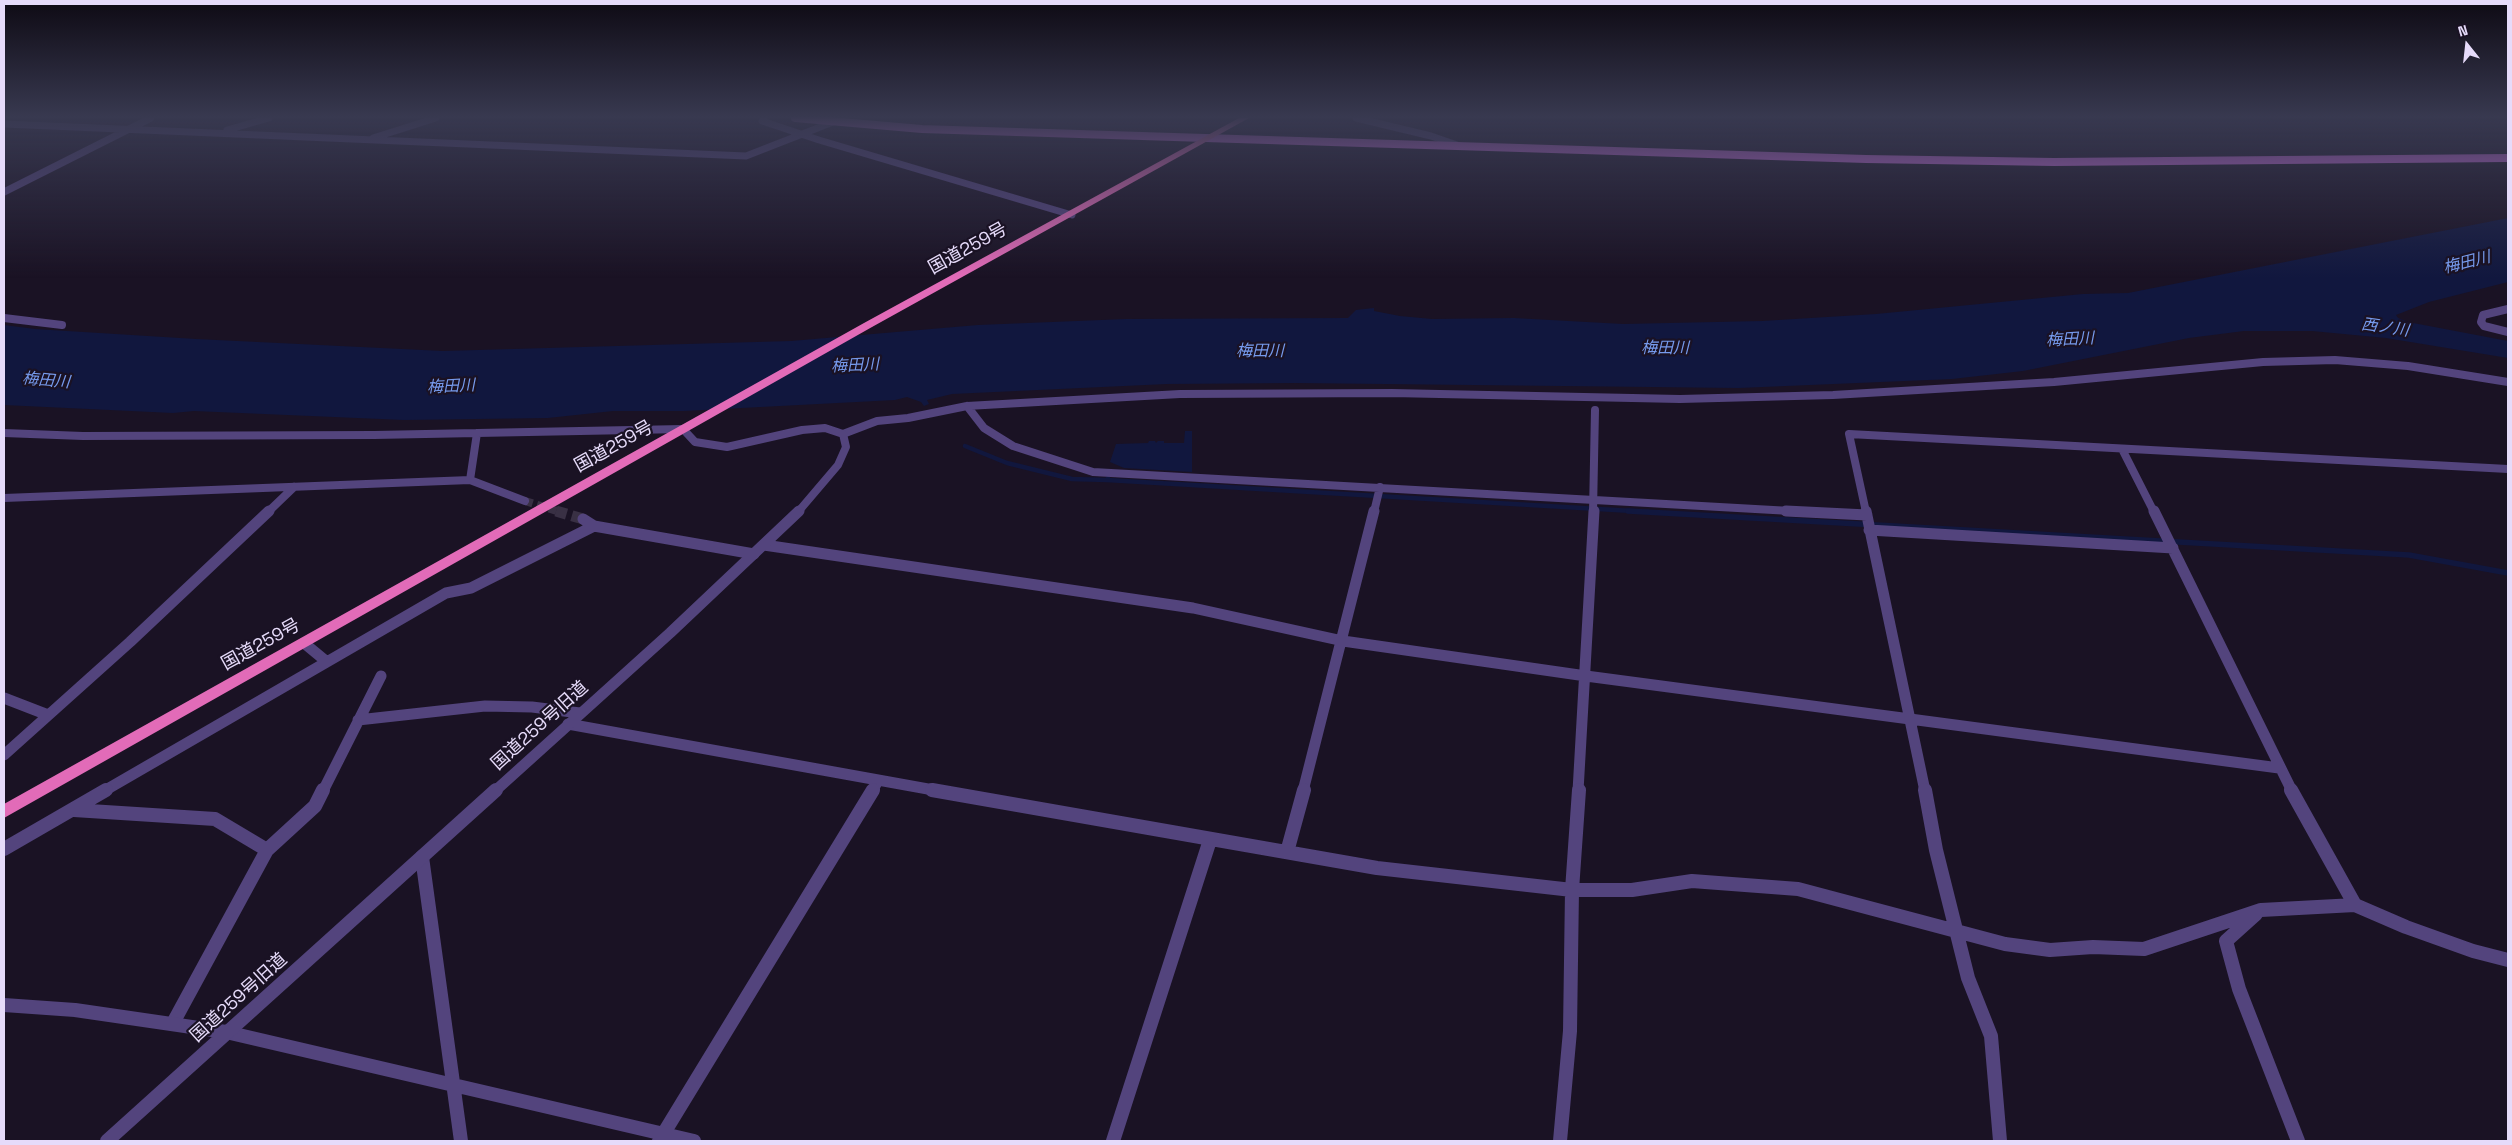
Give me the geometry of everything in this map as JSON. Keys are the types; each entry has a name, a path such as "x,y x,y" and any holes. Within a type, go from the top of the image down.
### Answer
{"highway":[{"name":"国道259号","path":"4,812 868,325 1150,171"}],"street":[{"path":"4,192 44,171"},
{"path":"928,171 1072,215"},
{"path":"2508,309 2483,316 2481,322 2484,326 2508,332"},
{"path":"4,318 62,325"},
{"path":"4,433 83,436 477,433 656,428 683,429 695,442 727,447 802,430 825,428 843,434 877,421 908,418 967,406 1180,394 1392,393 1680,399 1833,395 2054,382 2263,362 2335,360 2408,366 2508,382"},
{"path":"967,406 984,428 1013,446 1093,472 2170,544"},
{"path":"1560,1141 1570,1031 1572,890 1586,676 1593,505 1594,410"},
{"path":"470,480 477,433"},
{"name":"国道259号旧道","path":"107,1141 791,520 838,465 846,447 843,434"},
{"path":"2000,1141 1991,1036 1968,978 1936,850 1849,434 2508,469"},
{"path":"2122,449 2278,768 2355,905"},
{"path":"4,498 470,480 525,501"},
{"path":"4,756 130,642 294,487"},
{"path":"1287,852 1343,641 1379,492"},
{"path":"4,508 18,498"},
{"path":"583,519 594,526 754,554"},
{"path":"4,850 446,593 471,588 594,526"},
{"path":"764,545 1193,608 1343,641 1909,720 2278,768"},
{"path":"304,643 327,662"},
{"path":"173,1023 267,850 315,806 381,676"},
{"path":"4,698 48,715"},
{"path":"358,720 485,706 532,707 580,713"},
{"path":"568,724 878,781 1377,868 1572,890 1632,890 1692,881 1755,884 1798,890 2004,944 2050,950 2093,947 2144,949 2261,910 2355,905 2406,927 2473,951 2508,960"},
{"path":"661,1138 878,781"},
{"path":"73,810 215,819 267,850"},
{"path":"1112,1141 1210,840"},
{"path":"422,857 460,1141"},
{"path":"2261,910 2226,941 2239,989 2298,1141"},
{"path":"4,1005 76,1010 226,1032 661,1138 694,1141"}],"water":[{"path":"2508,218 2508,282 2429,302 2396,315 2398,318 2408,322 2508,341 2508,358 2386,338 2312,331 2244,331 2189,338 2023,371 1952,379 1739,388 1295,383 1167,384 952,394 927,400 929,404 924,406 921,402 907,397 895,400 684,411 613,411 548,418 404,420 194,411 173,413 4,405 4,325 35,329 196,339 443,351 791,341 978,325 1126,319 1348,318 1356,310 1374,308 1374,311 1400,316 1432,319 1514,318 1623,324 1762,321 1876,314 2083,294 2128,293"},
{"path":"1185,431 1192,431 1192,472 1124,468 1110,462 1116,444 1148,443 1149,441 1155,441 1156,443 1164,441 1164,443 1184,443"}],"waterway":[{"path":"965,446 1007,463 1072,479 1107,480"},
{"path":"1107,480 1649,512"},
{"path":"1628,511 2409,555 2508,573"}],"tunnel":[{"path":"525,501 560,512"},
{"path":"556,511 583,519"}],"water label":[{"name":"梅田川","path":"2467,263"},
{"name":"西ノ川","path":"2385,328"},
{"name":"梅田川","path":"2070,340"},
{"name":"梅田川","path":"1665,349"},
{"name":"梅田川","path":"1260,352"},
{"name":"梅田川","path":"855,366"},
{"name":"梅田川","path":"46,381"},
{"name":"梅田川","path":"451,387"}]}
